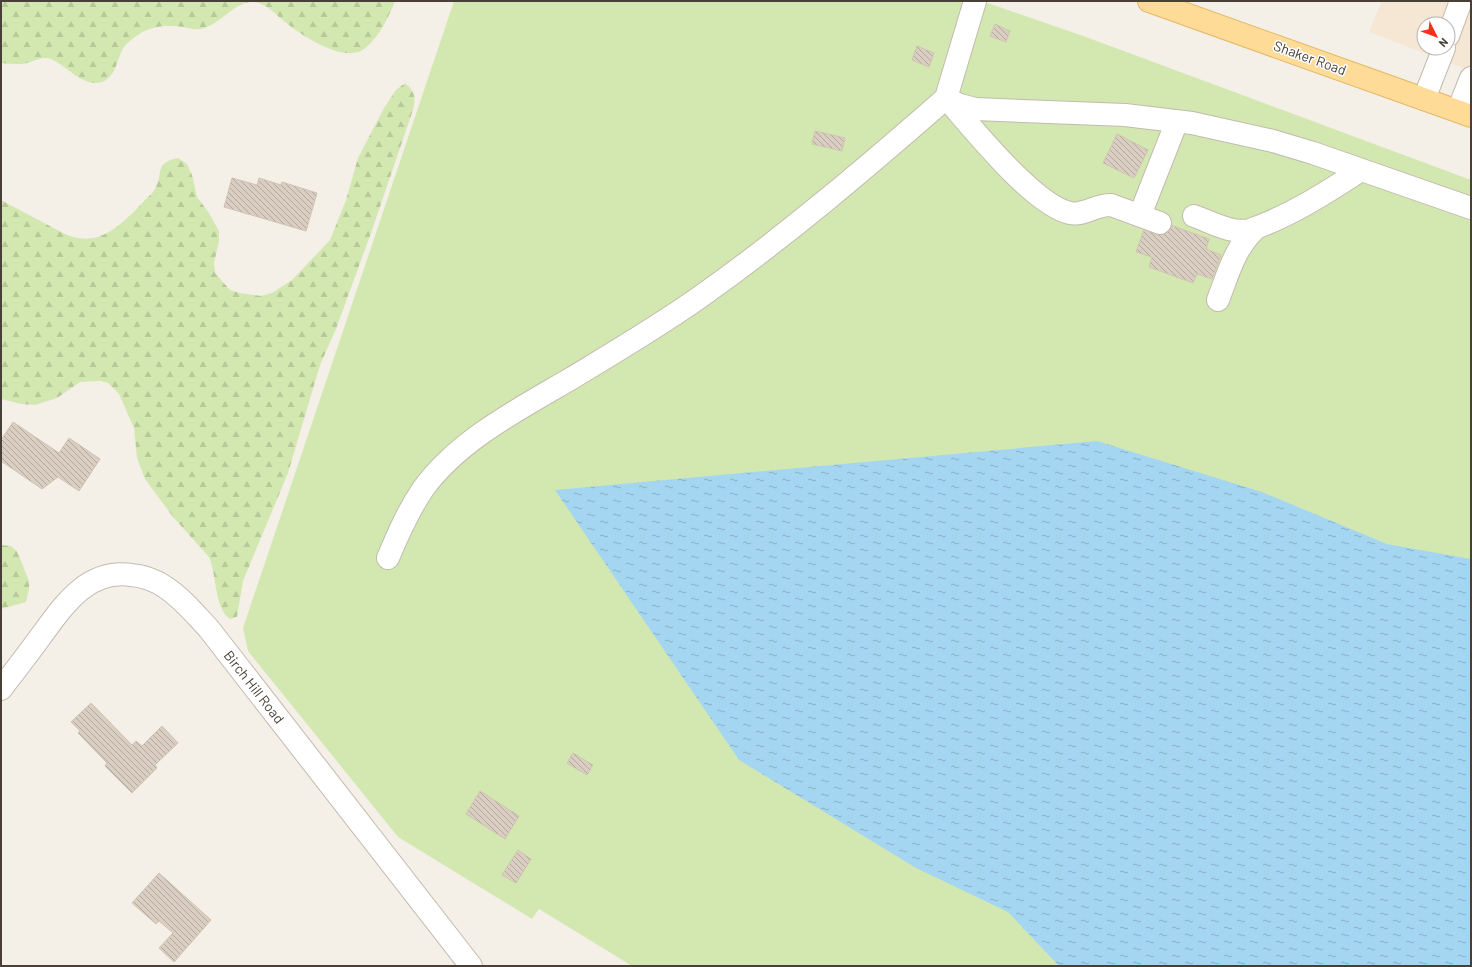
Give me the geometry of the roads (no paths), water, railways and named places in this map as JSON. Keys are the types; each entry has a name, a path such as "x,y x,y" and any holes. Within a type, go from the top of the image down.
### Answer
{"main road":[{"name":"Shaker Road","path":"1149,1 1465,114"}],"street":[{"path":"388,558 400,529 424,488 450,459 500,421 549,390 626,345 699,297 794,226 875,160 946,98 975,1"},
{"path":"1455,16 1461,1"},
{"path":"1424,99 1441,56"},
{"path":"1465,114 1471,78"},
{"path":"946,98 974,109 1104,113 1177,121 1273,141 1471,208"},
{"path":"946,98 1006,166 1025,184 1051,205 1064,211 1076,214 1105,205 1111,205 1150,219 1177,121"},
{"path":"1194,216 1244,232 1288,214 1321,196 1361,170"},
{"path":"1218,300 1241,245 1256,228"},
{"name":"Birch Hill Road","path":"1,689 64,606 87,584 112,574 122,574 146,578 165,586 188,605 209,629 471,966"}],"water":[{"path":"1097,441 1262,492 1387,544 1471,559 1471,966 1059,966 1008,912 916,868 739,760 555,490"}]}
